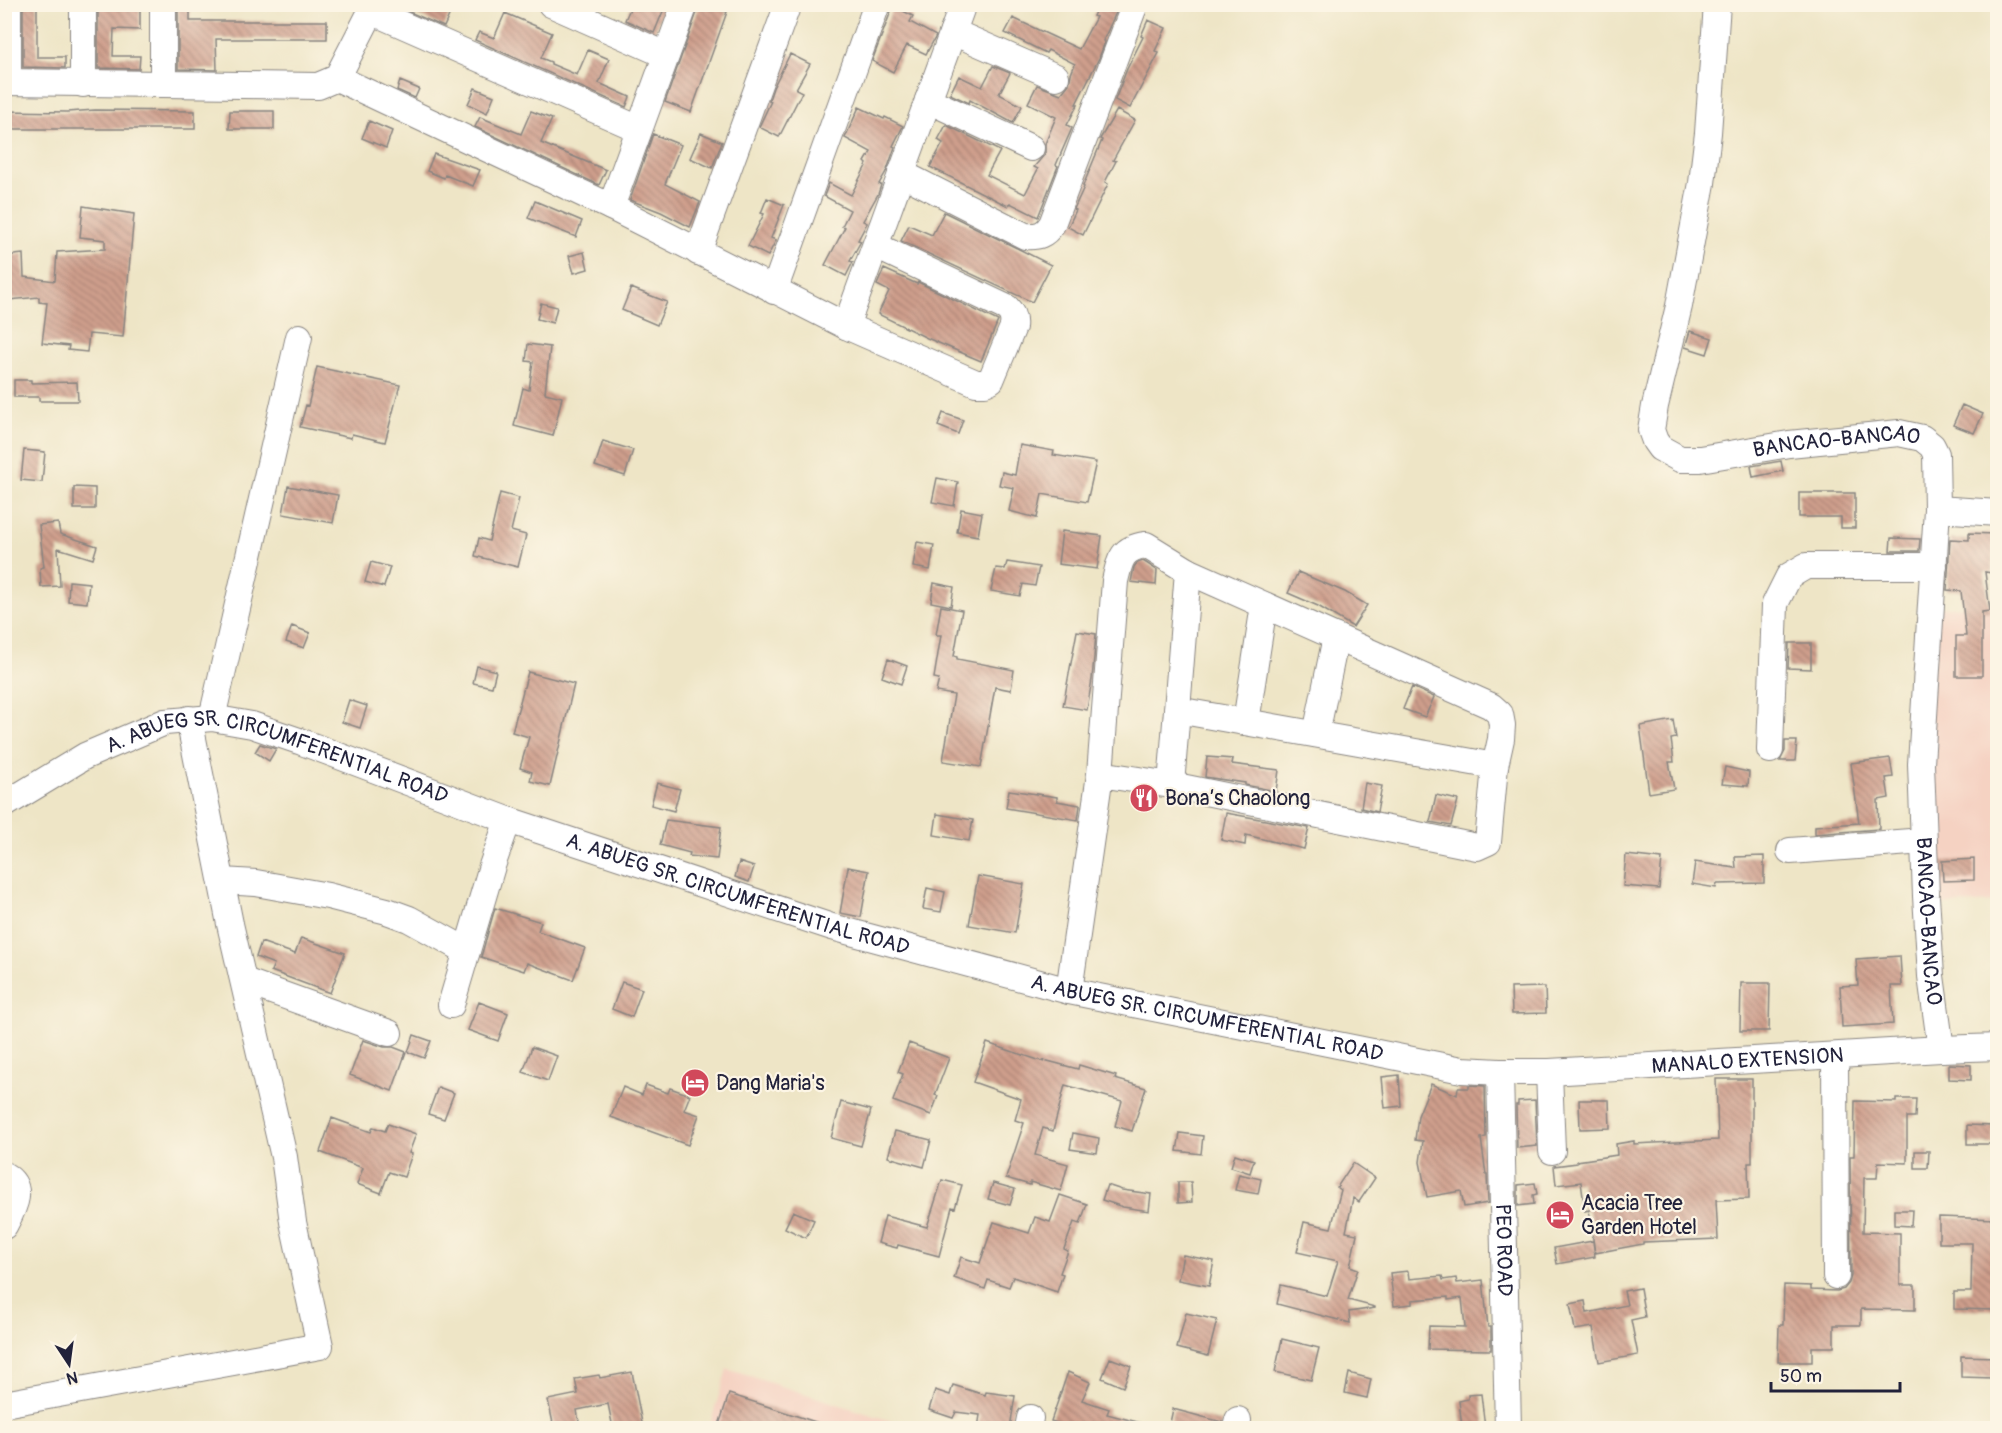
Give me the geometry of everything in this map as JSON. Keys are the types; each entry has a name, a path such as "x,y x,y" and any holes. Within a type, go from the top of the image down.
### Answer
{"street":[{"path":"8,4 6,82 318,86 337,78 373,8 639,129"},
{"path":"83,4 83,84"},
{"path":"163,4 163,84"},
{"path":"551,4 666,55"},
{"path":"610,207 685,4"},
{"path":"698,252 788,4"},
{"path":"774,291 878,4"},
{"path":"846,326 963,4"},
{"path":"901,173 1025,236 1047,232 1052,224 1134,4"},
{"name":"BANCAO-BANCAO","path":"1717,4 1708,133 1702,183 1679,306 1651,430 1655,441 1667,453 1680,459 1700,459 1801,443 1899,433 1922,438 1932,446 1936,454 1937,509 1921,764 1931,976 1941,1049"},
{"path":"953,32 1056,77"},
{"path":"337,78 610,207 846,326 976,383 992,380 1013,327 1013,317 1007,308 876,246"},
{"path":"928,100 1031,148"},
{"path":"4,1404 320,1346 292,1222 284,1157 230,924 200,719 298,337"},
{"path":"1937,509 1998,513"},
{"path":"1069,991 1100,774 1115,581 1118,566 1130,548 1146,545 1188,571 1491,706 1500,714 1502,725 1495,766 1488,842 1477,847 1171,785 1100,774"},
{"path":"1770,750 1775,604 1789,576 1806,566 1934,566"},
{"path":"1171,785 1188,571"},
{"path":"1246,722 1264,605"},
{"path":"1316,734 1336,637"},
{"path":"1177,710 1495,766"},
{"name":"A. ABUEG SR. CIRCUMFERENTIAL ROAD","path":"4,805 85,756 165,722 200,719 252,725 302,741 508,820 832,927 1069,991 1462,1070 1500,1072"},
{"path":"451,1005 508,820"},
{"path":"1790,851 1924,841"},
{"path":"222,881 256,883 328,896 387,911 409,919 467,951"},
{"path":"244,981 389,1033"},
{"name":"MANALO EXTENSION","path":"1500,1072 1549,1072 1998,1047"},
{"path":"1834,1056 1836,1276"},
{"name":"PEO ROAD","path":"1500,1072 1508,1428"},
{"path":"1549,1072 1552,1151"},
{"path":"4,1175 11,1179 17,1198 4,1226"}],"shaded area":[{"path":"1997,604 1997,902 1933,905 1927,725 1937,608"},
{"path":"727,1369 913,1428 709,1428"}],"building":[{"path":"23,4 37,4 37,57 65,57 65,68 23,67"},
{"path":"98,4 140,4 140,30 114,29 113,56 140,56 139,69 98,68"},
{"path":"399,4 454,4 444,27 398,7"},
{"path":"632,4 666,4 654,33 625,20"},
{"path":"700,4 709,4 727,12 691,112 665,102"},
{"path":"1099,4 1111,4 1118,8 1103,41 1105,42 1099,58 1067,125 1072,128 1038,217 1010,203 1008,206 930,167 943,143 938,140 946,125 1000,151 987,175 1025,194 1038,169 1034,167 1045,154 1045,144 1056,117 1028,103 1037,85 1061,94 1069,84 1075,64 1048,50 1046,53 1005,33 1013,18 1079,49 1096,17 1093,16"},
{"path":"893,6 913,16 910,22 936,36 926,54 907,45 893,72 872,61"},
{"path":"178,8 190,8 190,21 327,21 327,39 216,39 217,70 178,69"},
{"path":"505,13 552,33 541,58 551,64 577,75 588,50 609,59 599,83 630,97 626,107 475,40 479,32 494,38"},
{"path":"1148,20 1166,28 1155,51 1159,53 1130,108 1115,100 1143,37 1141,36"},
{"path":"790,54 810,64 796,89 802,92 779,137 759,127 771,101 769,100 773,88"},
{"path":"993,66 1010,73 999,94 1022,106 1013,123 970,100 969,103 950,94 959,76 982,87"},
{"path":"400,81 419,89 415,98 397,90"},
{"path":"475,88 494,96 487,113 468,104"},
{"path":"859,107 903,126 893,146 895,147 887,170 879,184 881,185 878,194 863,221 867,223 858,240 861,241 850,261 853,262 846,276 825,265 845,227 842,226 850,210 824,196 829,183 851,195 867,164 865,162 871,152 845,138"},
{"path":"1117,110 1135,120 1113,160 1116,161 1105,182 1108,184 1083,235 1068,227 1102,140 1100,139"},
{"path":"4,111 195,111 195,129 4,129"},
{"path":"230,111 274,111 274,129 229,129"},
{"path":"531,111 552,119 541,143 606,170 599,185 475,127 480,117 521,134"},
{"path":"369,121 392,131 386,148 362,138"},
{"path":"701,133 722,142 712,168 690,158"},
{"path":"653,134 681,145 665,184 700,202 690,227 630,200"},
{"path":"434,154 480,170 473,186 427,171"},
{"path":"767,198 784,205 771,238 776,240 768,256 748,246 764,214 761,213"},
{"path":"535,201 582,221 576,237 528,218"},
{"path":"83,206 134,214 123,337 89,334 87,352 68,350 69,346 42,343 47,303 39,302 39,297 9,300 5,256 23,254 24,277 55,281 57,252 105,249 105,240 80,237"},
{"path":"944,212 1051,265 1032,302 901,241 909,225 932,235"},
{"path":"584,252 588,269 574,273 569,256"},
{"path":"884,269 917,284 918,282 998,321 981,361 878,314 889,291 877,285"},
{"path":"631,288 667,302 657,325 622,310"},
{"path":"541,303 557,307 553,323 537,319"},
{"path":"1690,331 1712,338 1707,354 1685,347"},
{"path":"528,344 550,347 545,393 562,397 553,436 514,426 523,388 529,390 533,362 526,361"},
{"path":"317,367 400,385 385,442 352,434 351,438 300,427 306,405 308,406"},
{"path":"14,380 31,380 31,383 77,382 78,401 39,401 39,397 14,397"},
{"path":"1962,405 1983,414 1974,433 1953,425"},
{"path":"943,413 963,420 958,434 938,426"},
{"path":"603,441 633,450 625,476 595,466"},
{"path":"1020,445 1054,451 1053,455 1096,462 1087,502 1042,494 1037,518 1009,511 1014,488 999,485 1002,472 1015,475"},
{"path":"24,450 45,452 42,482 21,480"},
{"path":"1781,461 1783,471 1753,477 1751,466"},
{"path":"937,478 958,482 954,506 932,502"},
{"path":"288,486 338,495 333,523 283,514"},
{"path":"74,487 95,488 95,509 74,509"},
{"path":"500,493 519,498 511,531 526,535 518,567 475,556 479,538 489,541"},
{"path":"1799,493 1855,493 1855,528 1841,528 1841,517 1799,517"},
{"path":"961,509 982,513 978,536 957,532"},
{"path":"58,523 60,534 97,546 93,559 58,548 60,586 41,587 40,568 44,567 39,525"},
{"path":"1062,531 1102,536 1097,569 1058,564"},
{"path":"1969,533 1994,534 1992,573 1985,572 1990,611 1982,612 1982,676 1956,676 1956,636 1966,636 1961,591 1947,590 1950,539 1969,540"},
{"path":"1891,538 1920,539 1919,551 1890,551"},
{"path":"917,542 934,545 930,570 913,567"},
{"path":"1143,561 1157,570 1156,585 1131,582 1134,567"},
{"path":"371,562 390,567 384,587 365,582"},
{"path":"1007,562 1039,567 1035,586 1023,584 1020,596 991,591 996,568 1005,569"},
{"path":"1298,572 1345,592 1367,605 1353,627 1318,606 1288,593"},
{"path":"69,581 89,583 87,603 68,601"},
{"path":"934,583 954,587 951,606 931,602"},
{"path":"941,606 962,610 954,656 957,659 1014,670 1011,690 995,687 981,767 943,761 954,695 936,692 939,679 934,678 941,635 936,635"},
{"path":"292,626 310,633 304,648 286,642"},
{"path":"1077,631 1096,634 1087,710 1063,706"},
{"path":"1789,643 1811,643 1811,669 1788,668"},
{"path":"888,659 907,666 901,684 882,677"},
{"path":"477,666 496,671 492,687 473,683"},
{"path":"528,672 574,684 550,786 530,781 532,772 520,768 529,737 512,732"},
{"path":"1412,687 1434,697 1425,717 1403,709"},
{"path":"349,700 367,706 360,728 342,722"},
{"path":"1673,720 1676,738 1671,739 1674,762 1669,762 1674,789 1649,793 1640,726"},
{"path":"1785,741 1797,741 1795,761 1780,761 1785,751"},
{"path":"260,744 276,749 269,761 255,752"},
{"path":"1207,757 1233,759 1232,764 1279,770 1276,791 1245,785 1245,783 1205,777"},
{"path":"1890,758 1893,777 1886,778 1889,798 1878,800 1879,829 1815,834 1815,826 1859,823 1851,763"},
{"path":"1725,767 1749,772 1748,786 1722,784"},
{"path":"657,783 680,789 674,811 651,805"},
{"path":"1365,783 1382,786 1377,812 1361,808"},
{"path":"1009,790 1057,797 1057,801 1080,805 1078,820 1006,808"},
{"path":"1436,795 1458,800 1451,826 1430,822"},
{"path":"1226,813 1309,828 1304,849 1246,835 1245,845 1221,840"},
{"path":"937,814 973,820 969,841 934,835"},
{"path":"666,820 721,827 717,859 689,856 690,853 660,845"},
{"path":"1626,855 1662,859 1659,889 1623,886"},
{"path":"1764,856 1764,883 1717,884 1716,888 1692,884 1695,862 1736,868 1735,857"},
{"path":"1974,859 1974,880 1943,881 1942,861"},
{"path":"739,862 754,867 749,882 735,877"},
{"path":"848,867 869,871 861,917 840,913"},
{"path":"978,876 1024,884 1015,933 969,925"},
{"path":"927,888 945,892 941,912 923,909"},
{"path":"495,908 541,922 538,931 585,948 573,980 527,963 524,971 481,957"},
{"path":"301,938 345,953 330,993 271,971 274,964 256,957 261,942 295,954"},
{"path":"1900,956 1902,986 1891,986 1893,1024 1842,1027 1840,986 1858,985 1856,959"},
{"path":"622,982 642,989 632,1017 612,1009"},
{"path":"1741,983 1770,983 1769,1031 1740,1031"},
{"path":"1545,987 1546,1013 1512,1014 1511,988"},
{"path":"479,1002 508,1013 498,1041 468,1030"},
{"path":"414,1035 431,1041 424,1058 408,1052"},
{"path":"363,1040 406,1052 392,1091 350,1075"},
{"path":"909,1043 949,1058 935,1095 938,1096 931,1115 893,1101 903,1074 898,1072"},
{"path":"987,1043 1044,1062 1044,1060 1078,1069 1079,1065 1146,1088 1132,1131 1115,1126 1122,1101 1065,1085 1053,1131 1043,1128 1035,1155 1068,1164 1061,1191 1006,1178 1024,1123 1015,1120 1021,1099 973,1082"},
{"path":"532,1047 557,1056 548,1081 523,1072"},
{"path":"1949,1064 1971,1065 1971,1080 1949,1079"},
{"path":"1399,1075 1401,1106 1385,1108 1382,1077"},
{"path":"1716,1079 1752,1079 1752,1163 1748,1163 1749,1199 1716,1200 1718,1239 1643,1242 1643,1244 1595,1253 1589,1210 1585,1211 1581,1182 1556,1185 1554,1166 1617,1155 1616,1144 1634,1141 1634,1144 1718,1140"},
{"path":"1431,1084 1457,1095 1458,1088 1469,1088 1469,1085 1485,1086 1486,1137 1481,1138 1487,1175 1488,1203 1464,1207 1461,1191 1427,1197 1420,1162 1423,1141 1415,1140 1418,1116"},
{"path":"646,1085 668,1093 670,1088 690,1095 684,1110 699,1115 688,1145 611,1117 623,1087 642,1095"},
{"path":"438,1087 454,1093 444,1119 428,1114"},
{"path":"1896,1099 1916,1099 1915,1117 1907,1117 1907,1163 1878,1162 1877,1178 1864,1178 1863,1232 1900,1233 1900,1285 1915,1285 1915,1310 1861,1309 1861,1325 1834,1325 1834,1347 1812,1347 1812,1362 1778,1362 1779,1325 1783,1325 1784,1285 1811,1286 1811,1290 1837,1291 1844,1289 1849,1283 1851,1276 1850,1156 1854,1156 1855,1101 1896,1102"},
{"path":"1535,1100 1537,1146 1517,1148 1516,1105 1518,1101"},
{"path":"1579,1100 1609,1100 1610,1128 1580,1129"},
{"path":"841,1102 871,1110 861,1146 831,1138"},
{"path":"332,1118 371,1132 373,1127 385,1131 388,1124 416,1134 404,1177 389,1172 381,1193 357,1184 363,1168 320,1152"},
{"path":"1967,1125 1993,1126 1993,1144 1967,1144"},
{"path":"895,1131 931,1140 924,1167 888,1157"},
{"path":"1073,1133 1099,1138 1097,1153 1070,1149"},
{"path":"1180,1133 1203,1136 1201,1154 1177,1151"},
{"path":"1915,1151 1929,1151 1928,1168 1915,1168"},
{"path":"1235,1154 1254,1160 1250,1173 1231,1167"},
{"path":"1353,1163 1375,1178 1359,1202 1353,1198 1346,1232 1357,1234 1350,1266 1358,1269 1348,1300 1375,1308 1349,1312 1350,1323 1277,1304 1281,1285 1327,1296 1338,1261 1297,1252 1304,1222 1331,1228 1341,1190 1337,1187"},
{"path":"1239,1174 1261,1179 1258,1194 1235,1190"},
{"path":"942,1180 962,1185 955,1208 952,1207 939,1256 898,1245 897,1248 878,1243 885,1216 927,1227"},
{"path":"1178,1182 1191,1182 1192,1202 1178,1203"},
{"path":"993,1183 1015,1189 1010,1205 988,1199"},
{"path":"1535,1183 1537,1194 1533,1195 1534,1204 1518,1206 1518,1185"},
{"path":"1107,1185 1122,1190 1151,1194 1149,1211 1123,1207 1102,1200"},
{"path":"1060,1195 1087,1204 1080,1224 1074,1222 1064,1249 1068,1251 1060,1273 1063,1274 1057,1292 1013,1277 1009,1287 988,1280 985,1289 954,1278 961,1257 980,1263 994,1222 1029,1233 1035,1217 1050,1222"},
{"path":"1894,1210 1912,1210 1911,1226 1894,1225"},
{"path":"793,1211 814,1220 806,1238 785,1228"},
{"path":"1939,1217 1998,1219 1998,1310 1954,1309 1954,1292 1971,1292 1972,1243 1939,1243"},
{"path":"1593,1241 1595,1257 1557,1264 1554,1248"},
{"path":"1183,1255 1214,1261 1209,1286 1178,1280"},
{"path":"1408,1271 1409,1279 1442,1276 1443,1280 1456,1278 1457,1283 1483,1280 1488,1327 1491,1327 1491,1350 1428,1349 1429,1326 1465,1327 1462,1298 1412,1300 1412,1304 1394,1306 1390,1273"},
{"path":"1640,1288 1645,1317 1631,1320 1638,1355 1599,1362 1593,1327 1575,1330 1570,1304 1585,1301 1587,1313 1627,1305 1624,1291"},
{"path":"1186,1313 1217,1320 1208,1356 1177,1348"},
{"path":"1282,1339 1319,1348 1311,1380 1275,1372"},
{"path":"1961,1356 1995,1357 1994,1378 1961,1377"},
{"path":"1110,1358 1131,1366 1123,1387 1102,1378"},
{"path":"632,1372 643,1428 613,1428 608,1404 577,1410 580,1428 554,1428 548,1400 578,1394 575,1379 599,1375 600,1378"},
{"path":"1068,1372 1090,1382 1082,1400 1109,1409 1107,1414 1145,1424 1144,1428 1072,1428 1051,1421"},
{"path":"1349,1373 1371,1379 1367,1398 1345,1393"},
{"path":"953,1385 985,1395 986,1392 1015,1396 1010,1428 978,1428 980,1415 956,1412 953,1418 929,1410 935,1390 950,1395"},
{"path":"729,1394 825,1425 825,1428 718,1428"},
{"path":"1481,1394 1485,1428 1462,1428 1459,1401 1468,1399 1468,1395"},
{"path":"1173,1409 1222,1422 1221,1428 1190,1428 1170,1423"}],"place":[{"name":"Bona’s Chaolong","path":"1144,798"},
{"name":"Dang Maria's","path":"695,1083"},
{"name":"Acacia Tree Garden Hotel","path":"1560,1215"}]}
